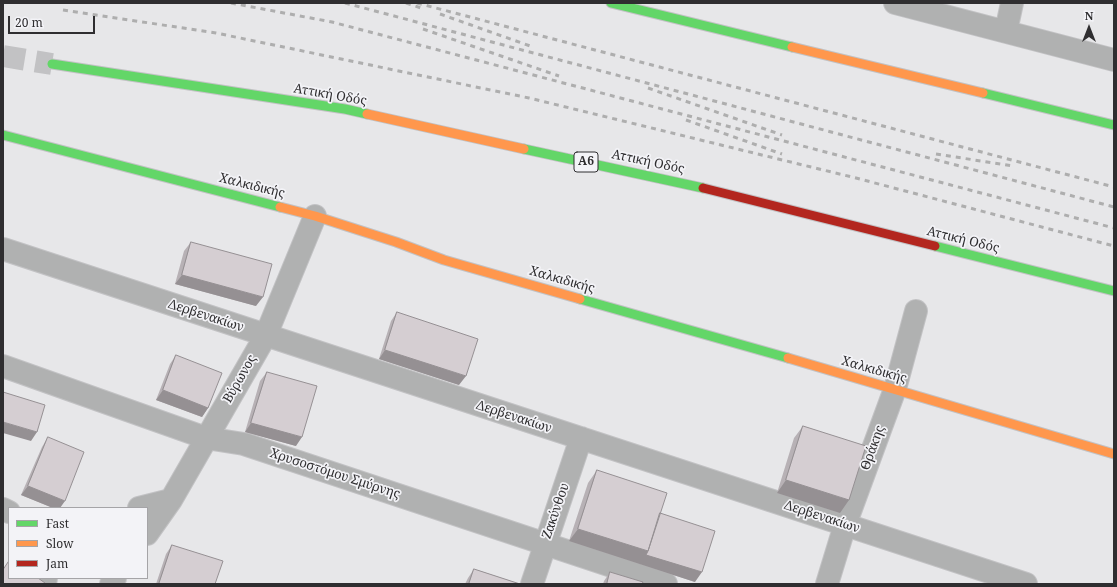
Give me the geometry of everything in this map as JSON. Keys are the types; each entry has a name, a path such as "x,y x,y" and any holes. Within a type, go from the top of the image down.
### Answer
{"main road":[{"path":"611,3 1114,124"},
{"name":"Αττική Οδός","path":"52,64 345,109 702,188 1114,291"},
{"name":"Χαλκιδικής","path":"3,135 315,216 396,242 444,260 1114,454"}],"street":[{"path":"895,3 1114,60"},
{"path":"1006,31 1012,3"},
{"name":"Βύρωνος","path":"148,533 171,500 266,335 315,216"},
{"name":"Δερβενακίων","path":"3,250 1026,584"},
{"name":"Θράκης","path":"827,584 845,525 895,390 916,311"},
{"name":"Χρυσοστόμου Σμύρνης","path":"3,366 206,438 244,444 666,584"},
{"name":"Ζακύνθου","path":"532,584 581,438"},
{"path":"143,507 171,500"}],"building":[{"path":"191,242 272,264 263,297 182,275"},
{"path":"397,312 478,339 466,376 385,350"},
{"path":"176,355 222,373 208,408 163,390"},
{"path":"267,372 317,386 302,437 251,423"},
{"path":"3,392 45,405 37,432 3,422"},
{"path":"803,426 866,446 849,500 786,480"},
{"path":"48,437 84,452 65,501 28,486"},
{"path":"597,470 667,493 648,551 578,529"},
{"path":"660,513 715,531 702,572 646,555"},
{"path":"172,545 223,561 215,584 159,584"},
{"path":"8,562 8,579 39,579 45,583 3,584 3,570"},
{"path":"474,569 520,584 469,584"},
{"path":"610,572 643,582 642,584 607,584"}],"tunnel":[{"path":"3,56 52,64"}],"railway":[{"path":"231,3 332,22 1114,228"},
{"path":"345,3 1114,207"},
{"path":"406,3 421,8"},
{"path":"417,3 1114,187"},
{"path":"63,10 216,33 529,98 856,178 1114,246"},
{"path":"440,14 533,47"},
{"path":"423,29 559,76"},
{"path":"648,88 782,135"},
{"path":"686,120 782,154"},
{"path":"936,154 1013,166"}],"traffic: fast":[{"path":"611,3 792,47"},
{"path":"52,64 345,109 367,114"},
{"path":"983,93 1114,125"},
{"path":"3,135 280,207"},
{"path":"524,149 703,188"},
{"path":"935,246 1114,291"},
{"path":"580,299 788,358"}],"traffic: slow":[{"path":"792,47 983,93"},
{"path":"367,114 524,149"},
{"path":"280,207 315,216 396,242 444,260 580,299"},
{"path":"788,358 1114,454"}],"traffic: jam":[{"path":"703,188 935,246"}]}
